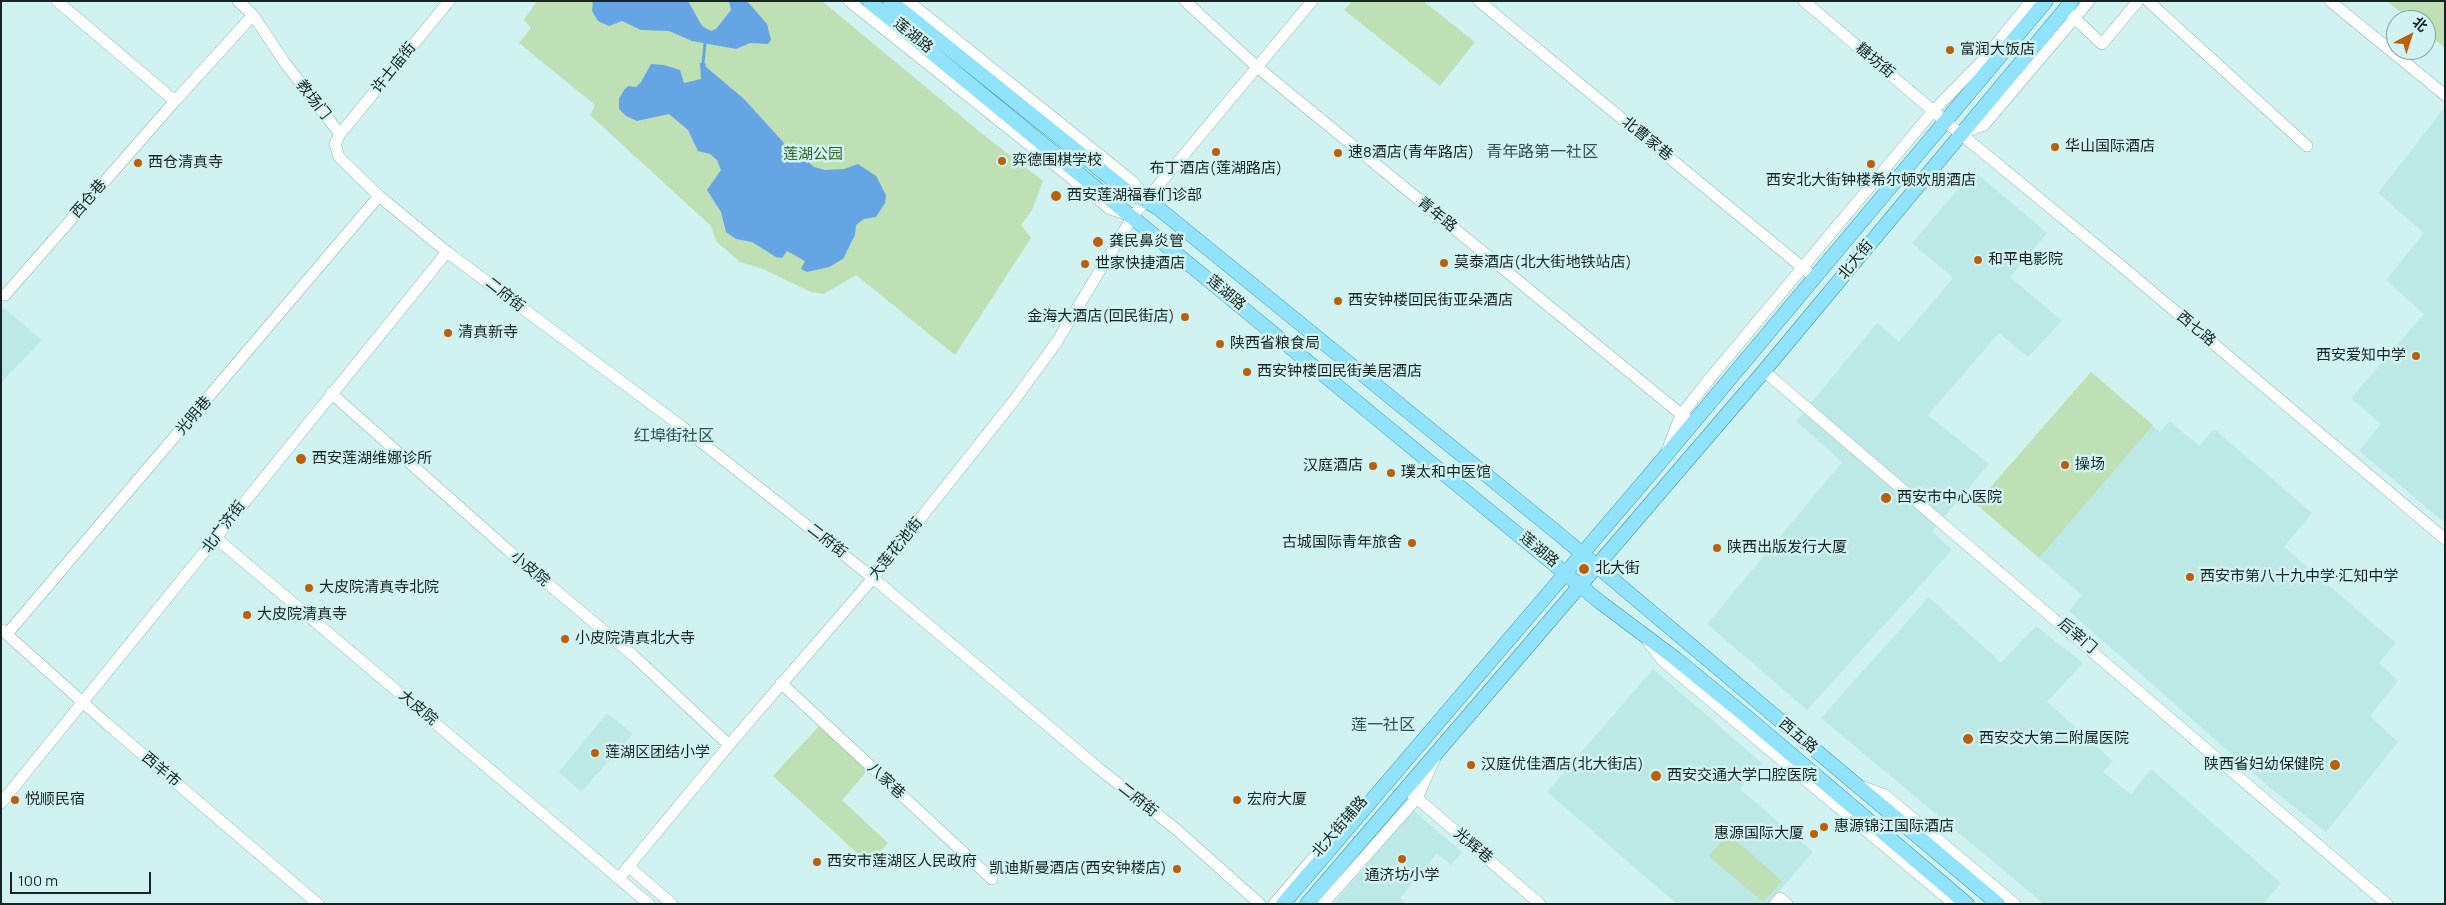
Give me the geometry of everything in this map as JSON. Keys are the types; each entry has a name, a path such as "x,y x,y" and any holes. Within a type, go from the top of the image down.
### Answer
{"main road":[{"name":"莲湖路","path":"869,1 1582,586"},
{"name":"莲湖路","path":"890,1 1124,189 1147,200 1598,567"},
{"name":"北大街","path":"1283,904 1664,458 2046,1"},
{"name":"北大街","path":"1307,904 1582,586 1764,371 1960,133 2071,10"},
{"name":"西五路","path":"1598,567 1998,904"},
{"name":"西五路","path":"1582,586 1746,716 1967,904"}],"street":[{"path":"57,1 175,101"},
{"name":"教场门","path":"238,1 253,15 284,64 340,134 335,144 338,157 379,196"},
{"name":"许士庙街","path":"340,134 448,1"},
{"path":"849,1 1110,209 1133,216"},
{"path":"908,1 1132,181 1147,200"},
{"name":"青年路","path":"1186,1 1257,66 1692,424"},
{"name":"大莲花池街","path":"619,878 781,683 873,578 1016,398 1056,343 1133,216 1312,1"},
{"name":"北曹家巷","path":"1479,1 1815,277"},
{"name":"糖坊街","path":"1804,1 1945,121"},
{"path":"1664,458 1681,415 1933,111 1985,58 2031,1"},
{"path":"2089,1 2071,10 2102,44 2138,1"},
{"path":"2148,1 2307,146"},
{"path":"2330,1 2445,95"},
{"name":"西仓巷","path":"1,295 5,294 253,15"},
{"name":"西七路","path":"1945,121 2125,268 2445,539"},
{"name":"二府街","path":"379,196 447,252 681,426 873,578 1097,767 1177,830 1260,904"},
{"name":"光明巷","path":"4,632 379,196"},
{"name":"北广济街","path":"1,803 447,252"},
{"name":"后宰门","path":"1764,371 2388,904"},
{"name":"小皮院","path":"331,393 510,552 635,657 729,745"},
{"name":"大皮院","path":"216,538 649,904"},
{"path":"1639,631 1663,661 1954,904"},
{"name":"西羊市","path":"4,632 82,702 318,904"},
{"name":"八家巷","path":"781,683 992,879"},
{"path":"1322,904 1417,798 1440,749"},
{"name":"北大街辅路","path":"1274,904 1383,777 1410,754"},
{"path":"1855,784 1884,795 2016,904"},
{"name":"光辉巷","path":"1406,789 1540,904"},
{"path":"628,866 672,904"},
{"path":"1775,904 1780,898 1787,904"}],"shaded area":[{"name":"西安爱知中学","path":"2445,107 2445,523 2359,451 2381,424 2351,398 2424,314 2386,280 2424,233 2378,193"},
{"name":"西安市中心医院","path":"1974,171 2047,233 2010,277 2062,321 2028,357 1999,333 1928,415 1989,464 1932,531 1952,550 1807,710 1707,624 1842,462 1796,421 1877,323 1899,342 1953,278 1912,243"},
{"path":"1,306 42,340 1,383"},
{"name":"西安市第八十九中学·汇知中学","path":"2091,372 2160,432 2170,421 2199,446 2214,429 2312,513 2284,547 2396,643 2379,663 2398,681 2370,716 2398,742 2326,832 2270,788 2069,611 2082,595 1976,504"},
{"name":"西安交大第二附属医院","path":"1929,597 2001,663 2036,626 2083,663 2047,702 2113,761 2103,772 2131,794 2151,769 2281,883 2263,904 2044,904 1821,718"},
{"name":"西安交通大学口腔医院","path":"1653,669 1762,763 1740,789 1813,852 1768,904 1677,904 1547,792"},
{"name":"莲湖区团结小学","path":"607,713 633,734 581,792 559,772"},
{"name":"通济坊小学","path":"1413,810 1462,852 1451,865 1437,854 1400,898 1406,904 1333,904"}],"green space":[{"name":"莲湖公园","path":"537,1 822,1 980,132 1043,181 1032,210 1021,225 1031,238 955,355 856,275 824,294 811,292 763,269 740,262 716,241 711,226 590,115 595,105 519,43 531,28 524,20"},
{"path":"1352,1 1423,1 1475,42 1440,86 1344,10"},
{"path":"2387,1 2445,1 2445,48 2436,41 2436,10 2398,10"},
{"name":"操场","path":"2091,372 2153,425 2039,558 1976,504"},
{"path":"819,726 868,770 842,800 888,843 869,864 773,776"},
{"path":"1728,834 1782,881 1763,902 1709,856"}],"water":[{"path":"593,1 688,1 702,26 711,31 716,29 731,10 729,1 747,1 767,24 771,40 768,44 750,43 736,49 692,41 669,31 641,30 622,21 609,26 598,21 592,11"},
{"name":"莲湖公园","path":"700,63 705,63 706,67 744,99 784,143 782,149 799,163 804,158 814,167 825,170 844,169 858,164 876,176 886,195 885,203 876,217 864,219 856,225 855,235 843,259 829,267 807,272 801,269 805,261 787,251 782,258 776,257 752,242 736,239 726,232 721,212 707,190 721,170 717,160 710,154 698,151 688,130 669,114 637,121 626,116 619,109 619,99 624,90 628,86 636,87 651,64 664,65 680,70 684,83 701,79"}],"waterway":[{"path":"703,63 705,43"}],"place":[{"name":"富润大饭店","path":"1950,50"},
{"name":"华山国际酒店","path":"2055,147"},
{"name":"布丁酒店(莲湖路店)","path":"1216,152"},
{"name":"速8酒店(青年路店)","path":"1338,153"},
{"name":"弈德围棋学校","path":"1002,161"},
{"name":"西仓清真寺","path":"138,163"},
{"name":"西安北大街钟楼希尔顿欢朋酒店","path":"1871,164"},
{"name":"西安莲湖福春们诊部","path":"1056,196"},
{"name":"龚民鼻炎管","path":"1098,242"},
{"name":"和平电影院","path":"1978,260"},
{"name":"莫泰酒店(北大街地铁站店)","path":"1444,263"},
{"name":"世家快捷酒店","path":"1085,264"},
{"name":"西安钟楼回民街亚朵酒店","path":"1338,301"},
{"name":"金海大酒店(回民街店)","path":"1185,317"},
{"name":"清真新寺","path":"448,333"},
{"name":"陕西省粮食局","path":"1220,344"},
{"name":"西安爱知中学","path":"2416,356"},
{"name":"西安钟楼回民街美居酒店","path":"1247,372"},
{"name":"西安莲湖维娜诊所","path":"301,459"},
{"name":"操场","path":"2065,465"},
{"name":"汉庭酒店","path":"1373,466"},
{"name":"璞太和中医馆","path":"1391,473"},
{"name":"西安市中心医院","path":"1886,498"},
{"name":"古城国际青年旅舍","path":"1412,543"},
{"name":"陕西出版发行大厦","path":"1717,548"},
{"name":"北大街","path":"1584,569"},
{"name":"西安市第八十九中学·汇知中学","path":"2190,577"},
{"name":"大皮院清真寺北院","path":"309,588"},
{"name":"大皮院清真寺","path":"247,615"},
{"name":"小皮院清真北大寺","path":"565,639"},
{"name":"西安交大第二附属医院","path":"1968,739"},
{"name":"莲湖区团结小学","path":"595,753"},
{"name":"汉庭优佳酒店(北大街店)","path":"1471,765"},
{"name":"陕西省妇幼保健院","path":"2335,765"},
{"name":"西安交通大学口腔医院","path":"1656,776"},
{"name":"悦顺民宿","path":"15,800"},
{"name":"宏府大厦","path":"1237,800"},
{"name":"惠源锦江国际酒店","path":"1824,827"},
{"name":"惠源国际大厦","path":"1814,834"},
{"name":"通济坊小学","path":"1402,859"},
{"name":"西安市莲湖区人民政府","path":"817,862"},
{"name":"凯迪斯曼酒店(西安钟楼店)","path":"1177,869"}],"district":[{"name":"青年路第一社区","path":"1542,153"},
{"name":"红埠街社区","path":"674,437"},
{"name":"莲一社区","path":"1383,726"}]}
